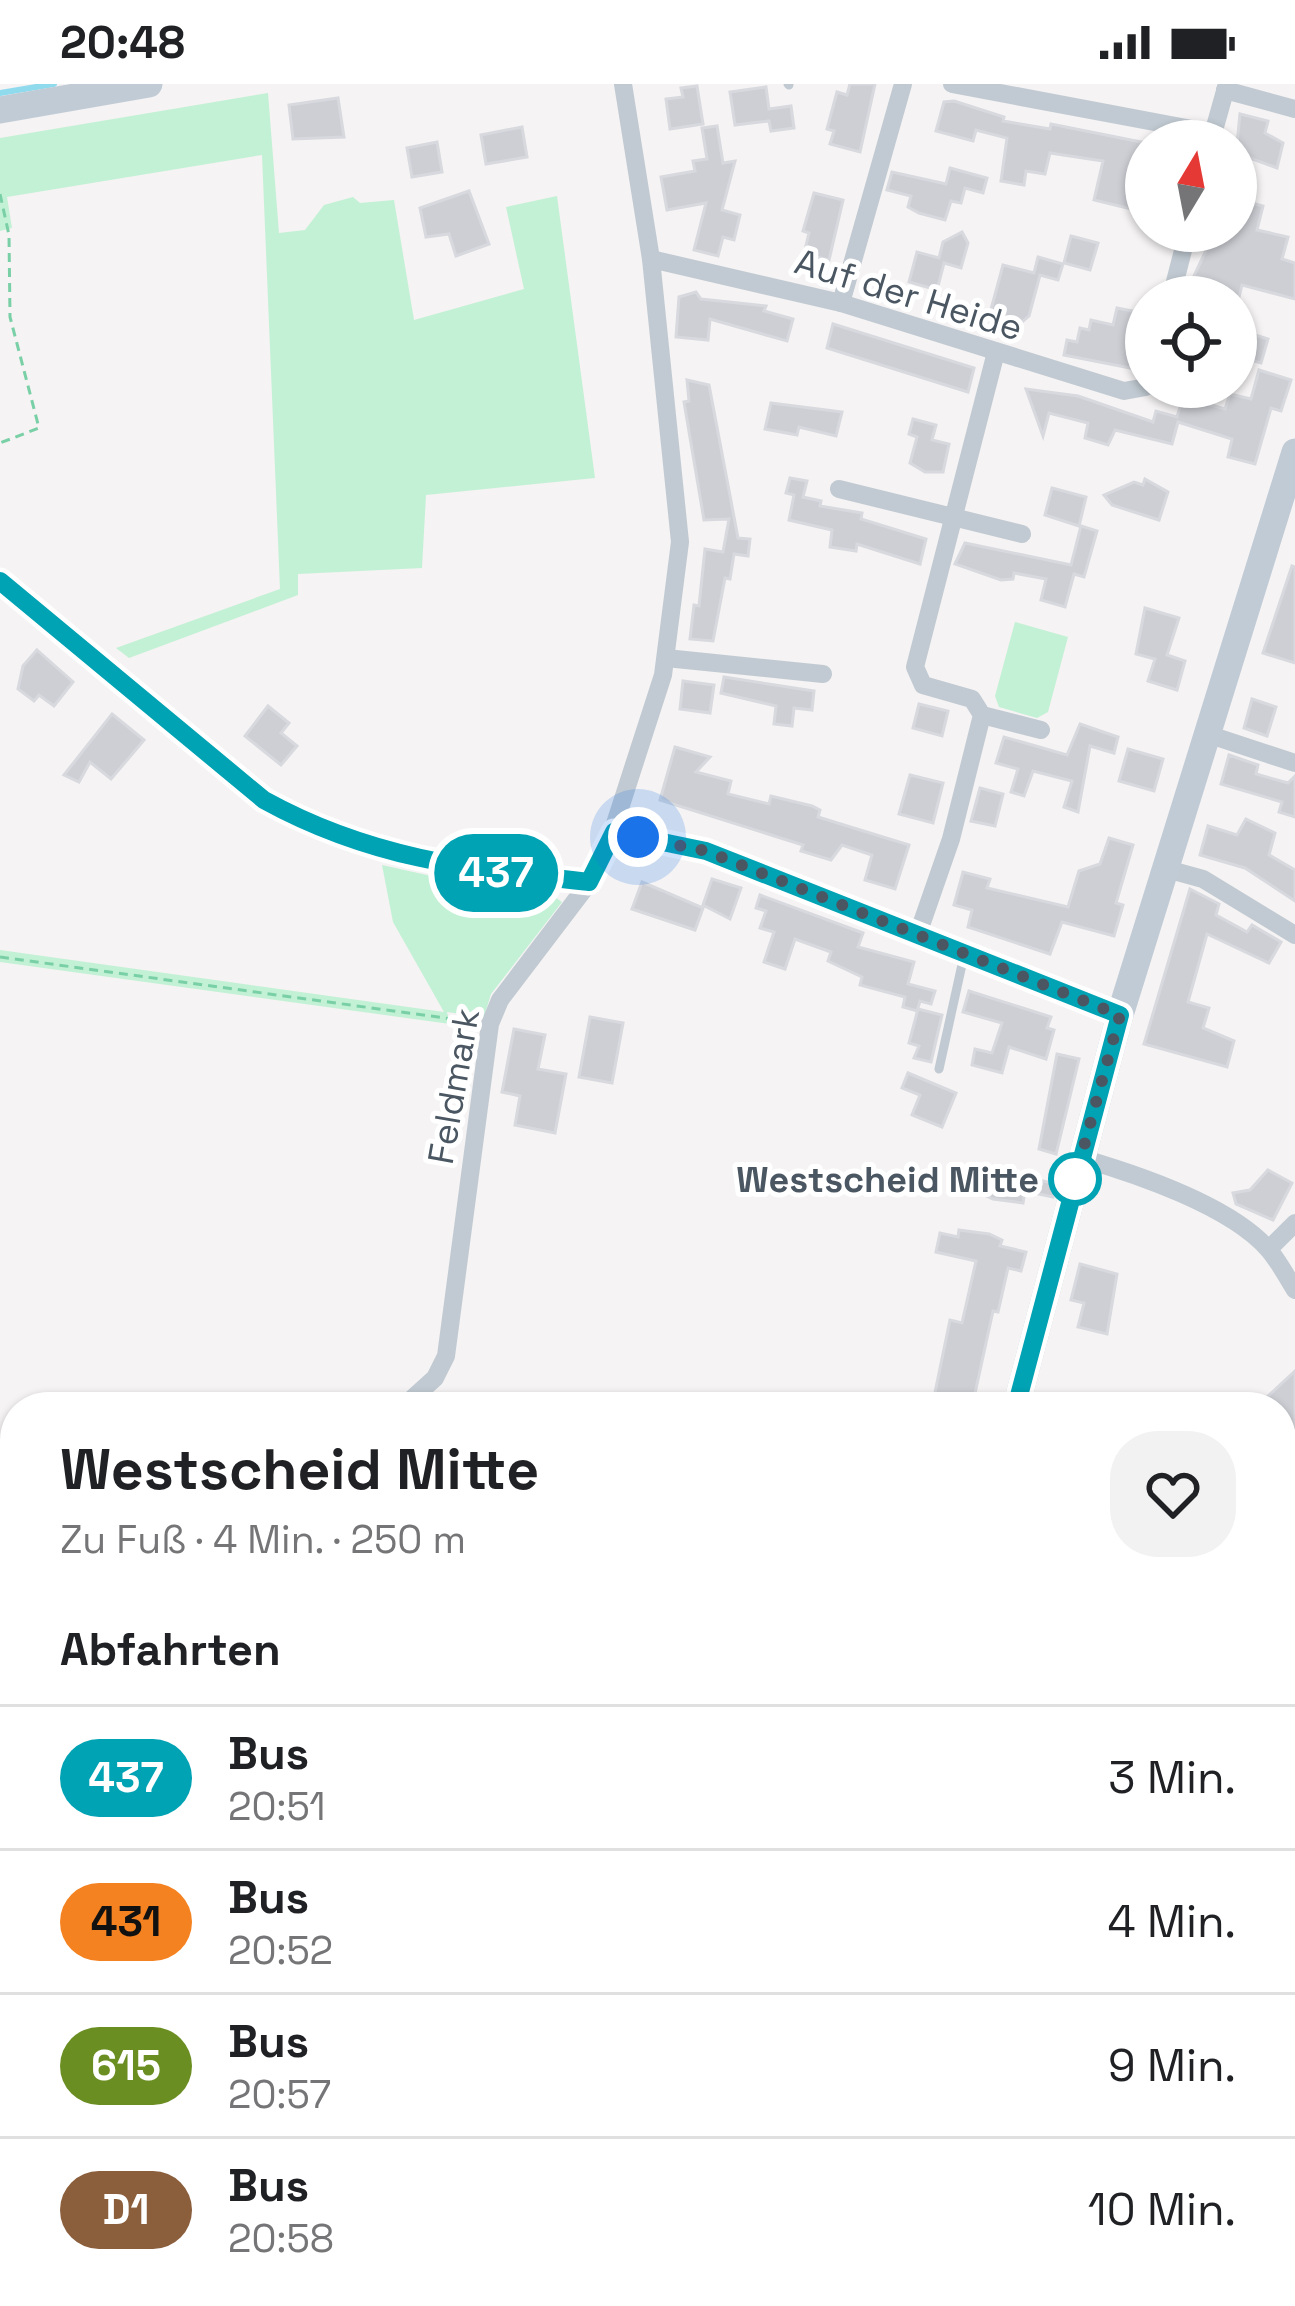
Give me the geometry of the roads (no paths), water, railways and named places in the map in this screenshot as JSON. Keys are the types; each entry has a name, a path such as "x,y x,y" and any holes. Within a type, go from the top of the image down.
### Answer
{"main road":[{"path":"0,110 149,84"},
{"path":"1020,1392 1163,868 1295,452"}],"street":[{"name":"Feldmark","path":"420,1392 435,1378 446,1356 490,1024 500,1000 589,882 614,832 666,658 680,542 651,260 625,84"},
{"path":"841,303 903,84"},
{"path":"952,84 1129,120"},
{"path":"1217,120 1226,87 1295,109"},
{"name":"Auf der Heide","path":"651,260 841,303 995,356 1125,392"},
{"path":"995,356 915,667 923,685 972,699 982,715 1041,730"},
{"path":"838,489 1022,534"},
{"path":"0,580 264,800 304,822 392,855 468,871 589,882"},
{"path":"666,658 823,674"},
{"path":"919,931 951,839 982,715"},
{"path":"1204,733 1295,763"},
{"path":"614,832 706,851 919,931 1120,1015"},
{"path":"1163,868 1203,879 1295,935"},
{"path":"1081,1158 1131,1172 1217,1214 1269,1250 1295,1290"},
{"path":"1269,1250 1295,1222"}],"lane":[{"path":"939,1069 965,952"}],"waterway":[{"path":"0,93 54,84"}],"place":[{"name":"Westscheid Mitte","path":"1075,1179"}]}
